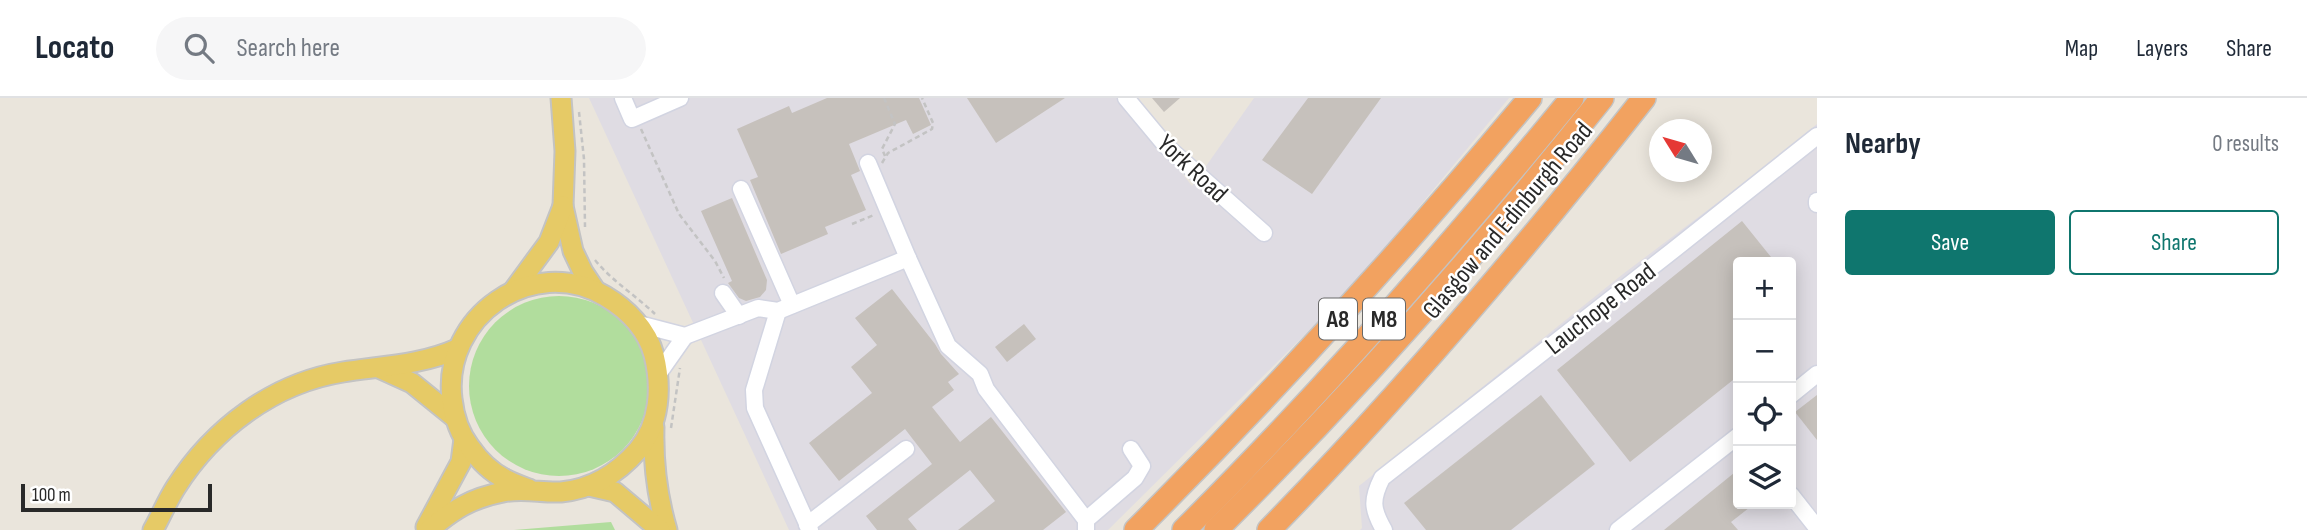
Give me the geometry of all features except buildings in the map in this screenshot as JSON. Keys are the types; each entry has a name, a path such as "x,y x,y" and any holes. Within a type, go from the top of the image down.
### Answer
{"highway":[{"name":"A8","path":"1136,530 1240,425 1351,305 1441,205 1530,98"},
{"name":"M8","path":"1184,530 1286,426 1384,320 1572,98"},
{"name":"M8","path":"1216,530 1305,439 1434,298 1602,98"},
{"name":"Glasgow and Edinburgh Road","path":"1269,530 1451,331 1644,98"}],"main road":[{"path":"561,98 565,151 563,206 573,251 594,290"},
{"path":"513,291 549,242 563,206"},
{"path":"529,489 503,479 481,461 464,439 454,417 450,383 457,349 471,325 490,305 513,291 540,283 568,283 594,290 619,304 639,324 652,347 659,373 653,460 659,501 667,530"},
{"path":"153,530 176,488 201,455 233,421 269,397 339,373 419,361 457,349"},
{"path":"378,368 412,383 454,417"},
{"path":"427,530 459,506 504,491 529,489 559,492 589,486 617,471 640,448 654,419"},
{"path":"427,530 461,462 464,439"},
{"path":"589,486 615,492 660,530"}],"street":[{"path":"623,98 632,119 680,98"},
{"name":"York Road","path":"1126,98 1166,146 1264,233"},
{"name":"Lauchope Road","path":"1384,530 1375,514 1374,494 1382,478 1671,253 1817,135"},
{"path":"874,165 908,258 948,346 980,374 986,388 1086,525 1135,478 1143,466 1131,449"},
{"path":"741,189 785,308 754,390 755,408 809,527 906,449"},
{"path":"659,373 685,336 758,308 785,308 908,258"},
{"path":"724,286 739,316"},
{"path":"639,324 685,336"},
{"path":"1796,391 1817,374"},
{"path":"1618,530 1733,440"},
{"path":"1796,501 1817,528"}],"path":[{"path":"884,98 895,124 883,149 886,157"},
{"path":"874,165 888,153 932,129 933,123 922,98"},
{"path":"636,117 679,214 715,261 724,286"}],"shaded area":[{"path":"589,98 1123,98 1192,186 1254,98 1509,98 1352,288 1108,530 789,530"},
{"path":"1817,124 1817,530 1360,530 1359,486 1623,274 1770,163"}],"green space":[{"path":"559,296 593,303 609,311 622,323 634,336 642,352 649,386 642,420 634,436 622,449 609,461 593,469 559,476 525,469 509,461 496,449 484,436 476,420 469,386 476,352 484,336 496,323 509,311 525,303"},
{"path":"611,522 615,530 514,530"}]}
